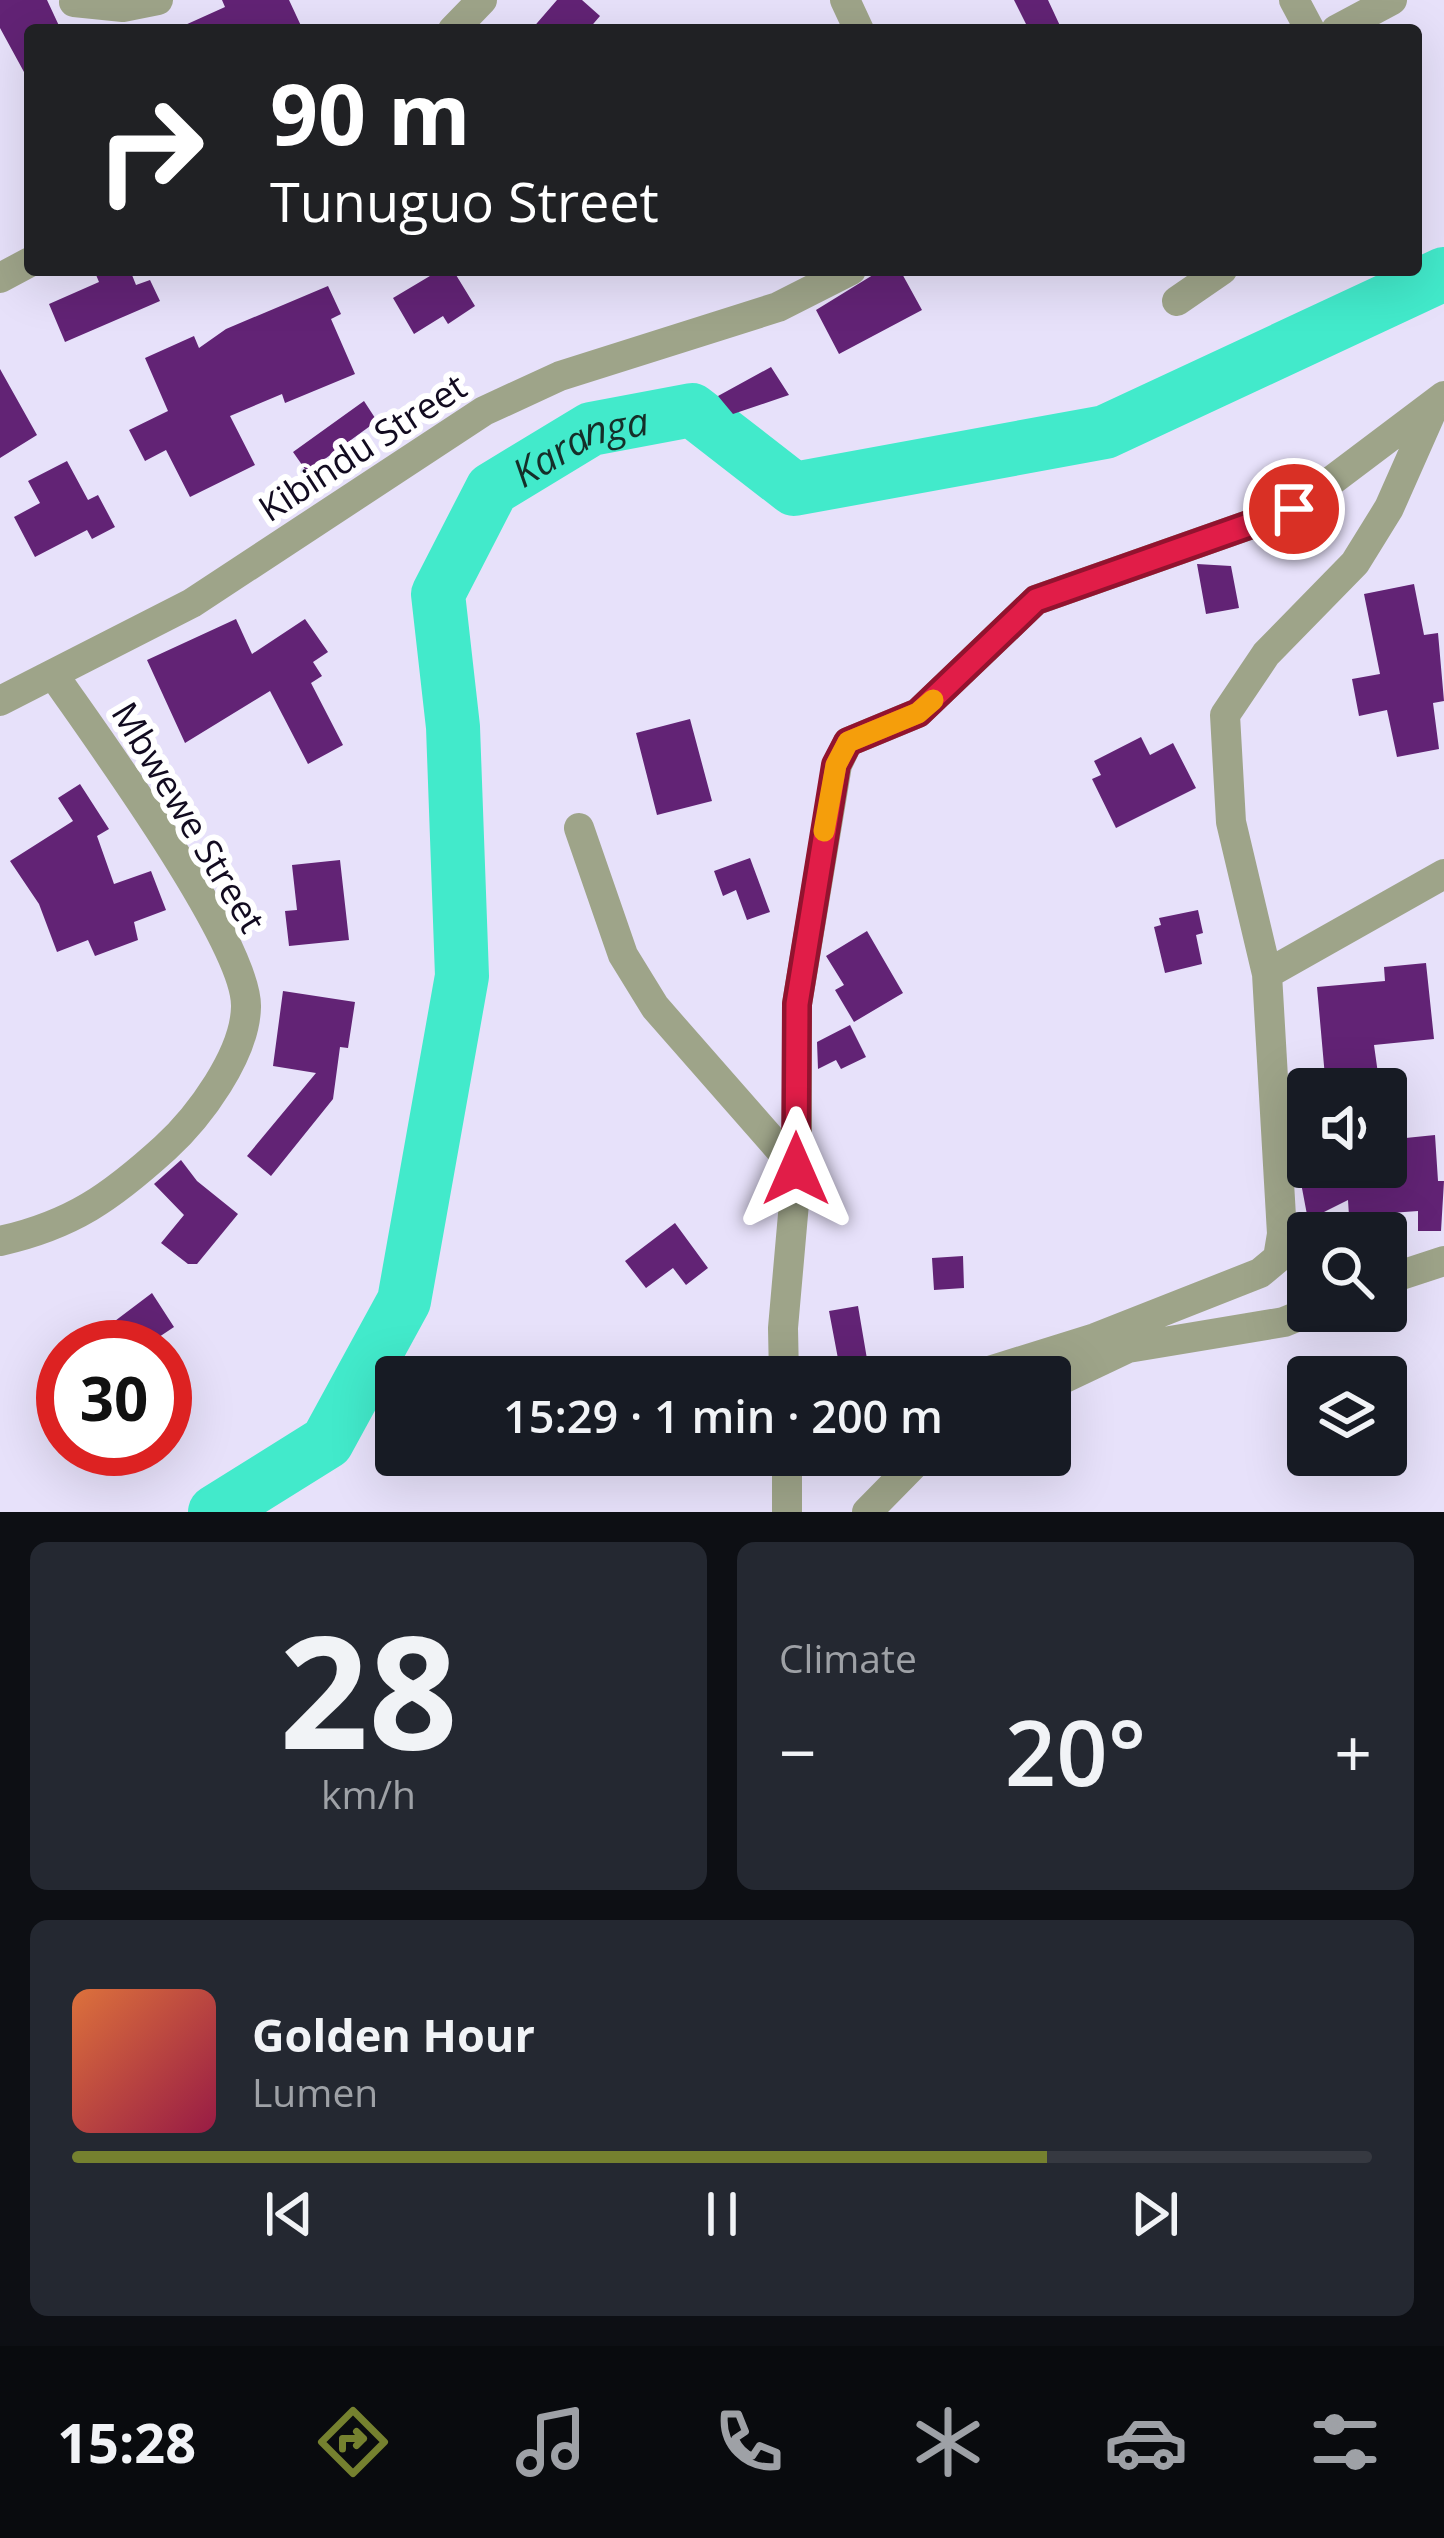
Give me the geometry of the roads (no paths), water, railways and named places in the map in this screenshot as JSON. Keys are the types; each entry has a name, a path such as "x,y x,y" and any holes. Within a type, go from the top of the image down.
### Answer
{"street":[{"path":"74,2 123,7 158,0"},
{"path":"459,24 482,0"},
{"name":"Kibindu Street","path":"0,701 192,603 484,411 560,376 778,307 839,276"},
{"path":"1177,301 1213,276"},
{"path":"1037,1356 1260,1274 1277,1258 1282,1234 1267,974 1231,822 1225,715 1265,654 1355,563 1389,508 1440,398"},
{"path":"784,1356 796,1169 797,1004 836,765 848,742 918,713 1036,600 1294,509 1440,398"},
{"name":"Mbwewe Street","path":"0,1241 45,1231 109,1199 184,1131 230,1060 247,1006 222,934 53,674"},
{"path":"579,828 623,955 655,1007 796,1169"},
{"path":"1267,974 1444,874"},
{"path":"1407,1273 1444,1261"},
{"path":"1071,1374 1129,1348 1287,1321"},
{"path":"787,1476 787,1512"},
{"path":"867,1512 902,1476"}],"waterway":[{"name":"Karanga","path":"215,1512 327,1442 404,1301 462,976 453,727 438,594 492,489 591,429 692,410 794,489 1105,432 1444,274"}]}
